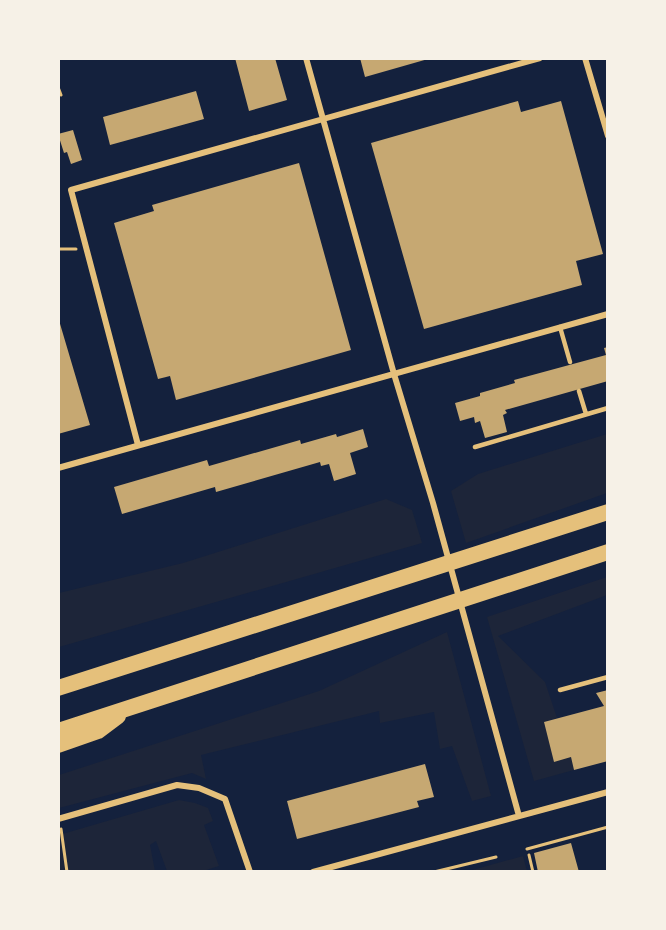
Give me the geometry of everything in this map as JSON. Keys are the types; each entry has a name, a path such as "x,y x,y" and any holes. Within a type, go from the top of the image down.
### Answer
{"highway":[{"path":"58,688 608,512"},
{"path":"58,731 608,552"},
{"path":"58,681 105,672"},
{"path":"58,745 98,731 130,707"}],"street":[{"path":"306,58 394,374 433,503 519,816"},
{"path":"138,445 71,190 540,58"},
{"path":"585,58 608,136"},
{"path":"58,468 608,314"},
{"path":"59,818 177,785 199,788 225,799 250,872"},
{"path":"313,872 608,792"}],"lane":[{"path":"560,327 570,362"},
{"path":"579,391 586,414"},
{"path":"474,447 608,408"},
{"path":"560,690 608,677"}],"path":[{"path":"58,87 61,95"},
{"path":"58,249 86,249"},
{"path":"59,818 67,872"},
{"path":"527,849 608,827"},
{"path":"529,855 533,872"},
{"path":"434,872 496,857"}],"shaded area":[{"path":"607,434 607,493 466,543 451,491 478,474"},
{"path":"386,499 412,510 422,543 59,647 59,593 183,563"},
{"path":"607,577 607,595 498,636 545,682 557,718 544,722 554,762 571,757 574,770 534,781 487,617"},
{"path":"447,632 491,796 472,801 452,746 440,749 434,712 380,723 379,711 201,755 206,779 192,773 59,808 59,775 319,691"},
{"path":"179,800 208,808 213,821 204,825 219,866 203,871 167,871 156,841 150,845 155,871 59,872 59,835"},
{"path":"523,856 527,871 469,871"}],"building":[{"path":"235,58 275,58 287,100 249,111"},
{"path":"360,58 428,58 428,59 365,77"},
{"path":"196,91 204,119 110,145 103,117"},
{"path":"518,101 521,112 561,101 603,254 576,261 582,285 424,329 371,143"},
{"path":"73,130 82,160 71,164 67,152 64,153 58,134"},
{"path":"299,163 351,350 176,400 170,376 158,379 114,223 154,211 152,205"},
{"path":"58,317 90,425 58,434"},
{"path":"608,347 608,381 505,410 507,413 503,415 507,432 485,438 480,421 475,423 474,417 460,421 455,403 515,383 514,380 606,355 604,348"},
{"path":"363,429 368,447 350,453 356,474 334,481 329,464 321,466 320,462 216,492 215,487 122,514 114,487 207,460 209,466 300,440 301,444"},
{"path":"608,690 608,761 574,770 571,757 554,762 544,722 604,706 596,693"},
{"path":"425,764 434,797 417,801 419,807 297,839 287,801"},
{"path":"571,843 579,872 538,872 534,853"}]}
